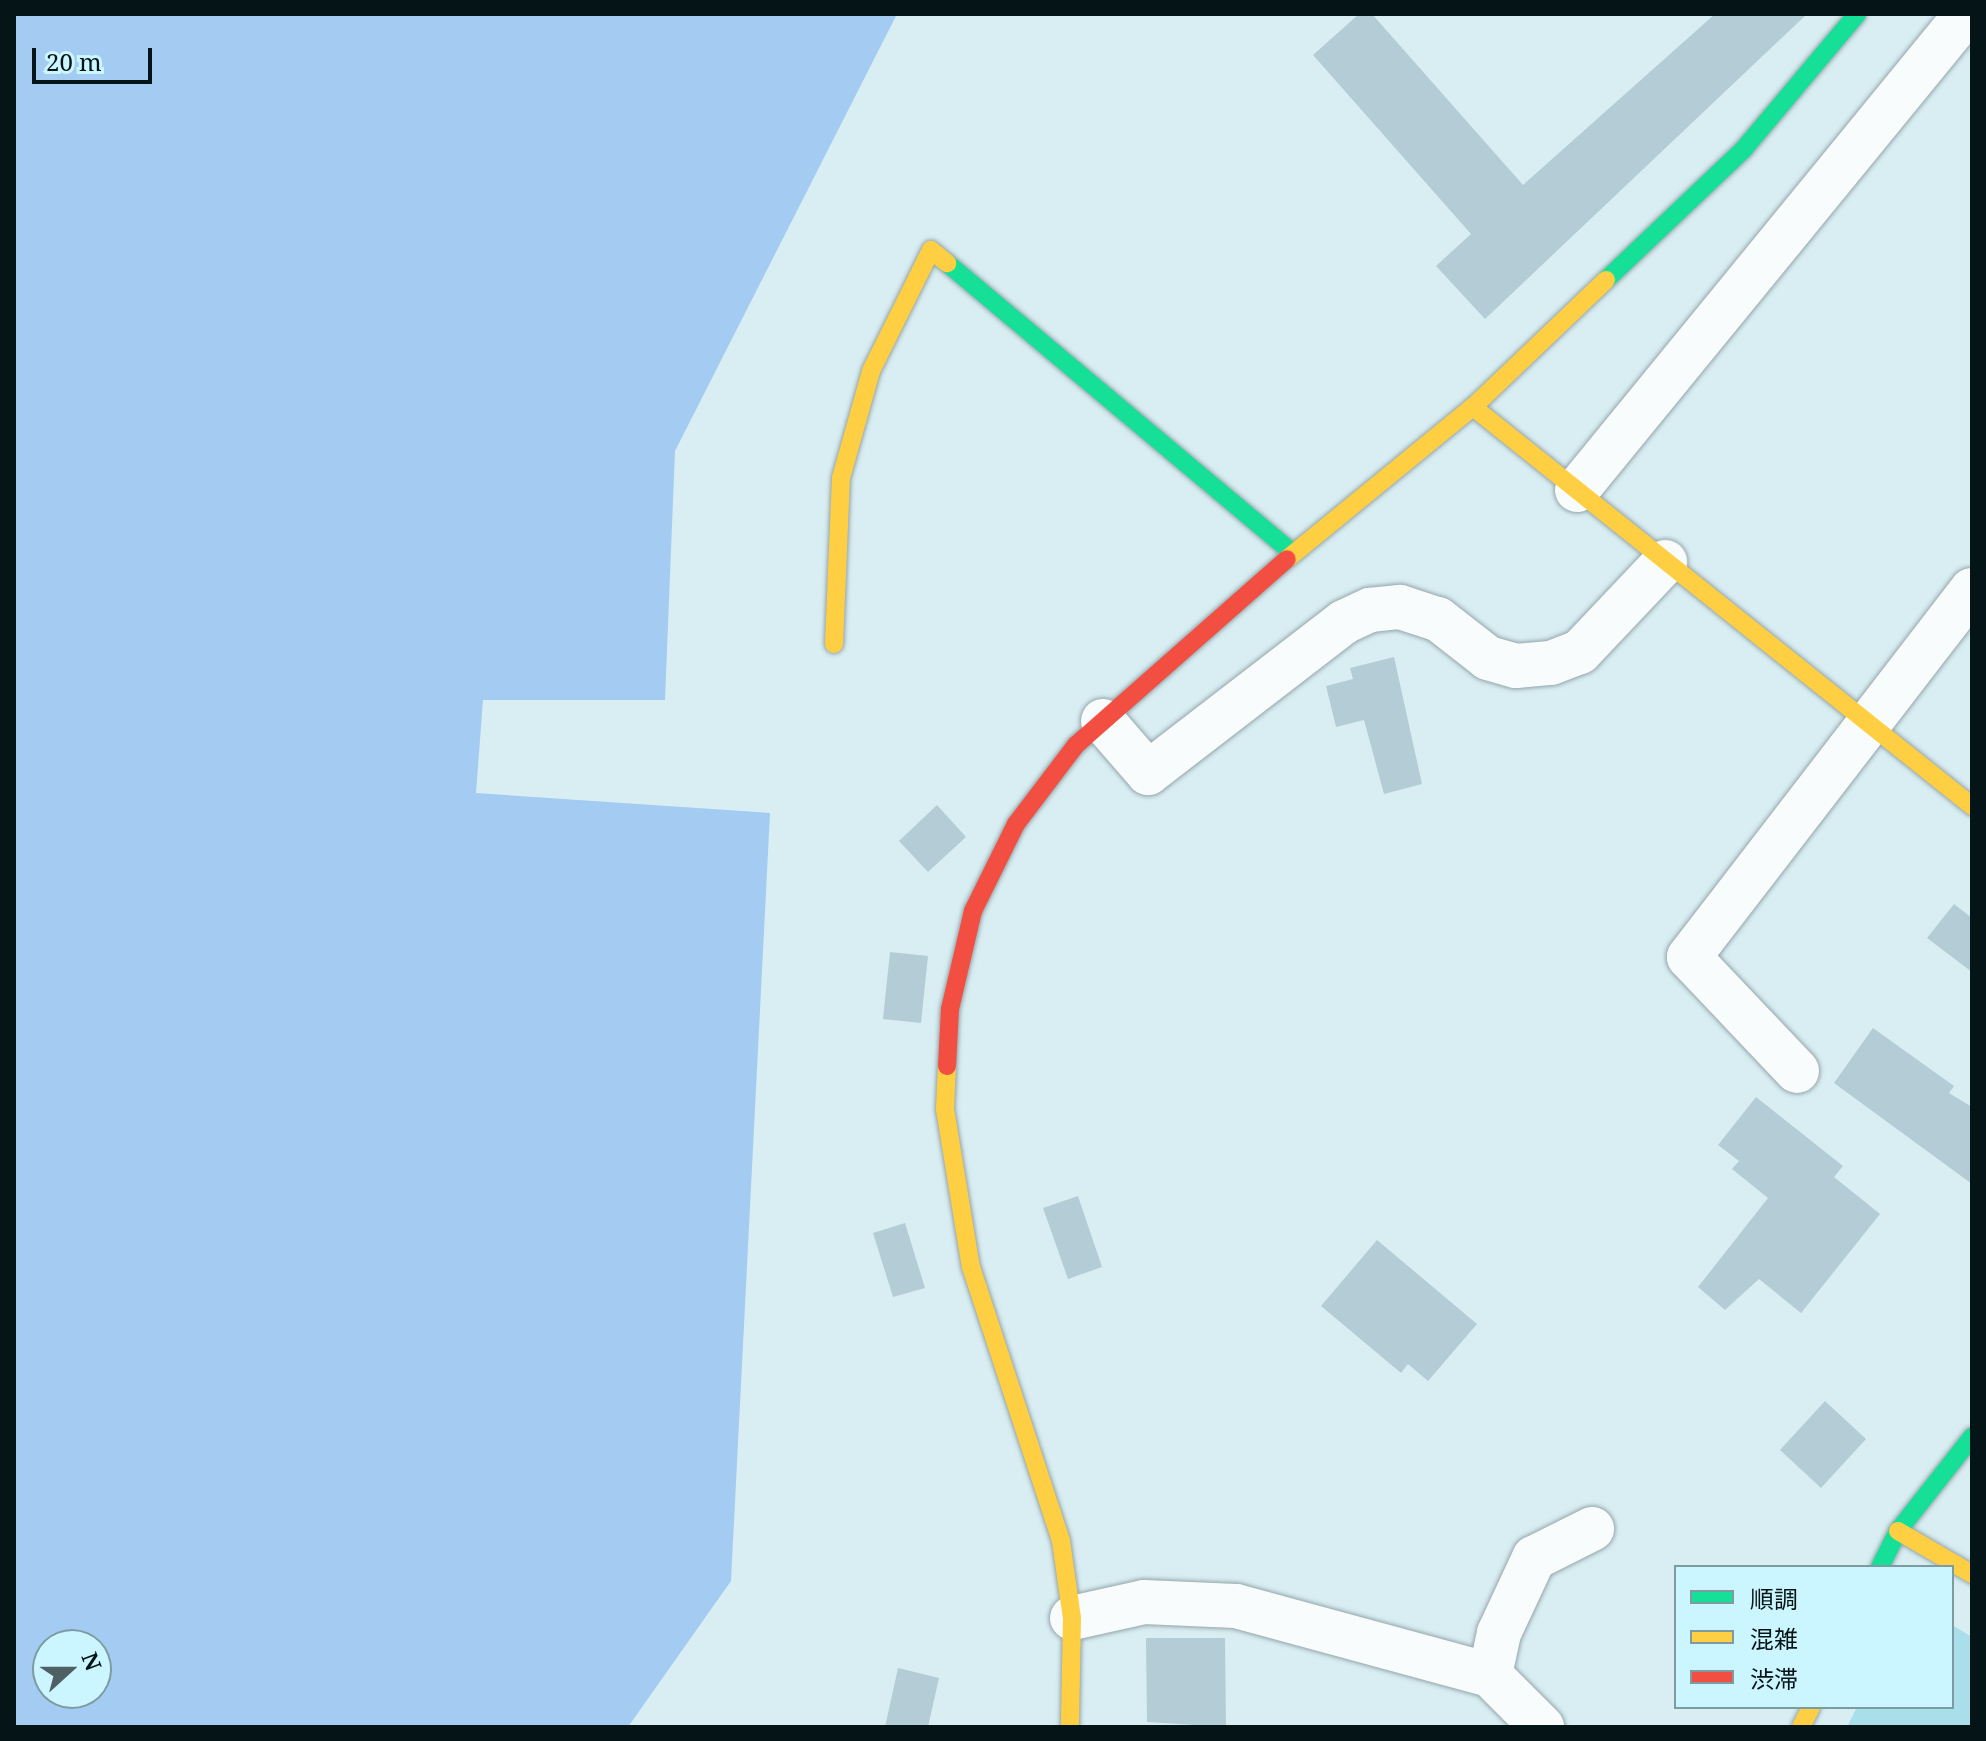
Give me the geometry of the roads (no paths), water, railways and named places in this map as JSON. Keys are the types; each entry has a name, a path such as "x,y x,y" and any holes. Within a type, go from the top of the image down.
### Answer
{"street":[{"path":"1070,1727 1072,1618 1061,1541 971,1267 945,1109 950,1009 973,911 1016,824 1076,745 1293,553 1473,407 1743,150 1857,14"},
{"path":"1577,490 1966,14"},
{"path":"834,644 841,478 871,371 931,250 1293,553"},
{"path":"1473,407 1868,727 1972,806"},
{"path":"1103,721 1148,773 1344,622 1370,610 1400,607 1438,619 1488,658 1516,666 1551,663 1580,652 1665,562"},
{"path":"1797,1071 1689,957 1972,590"},
{"path":"1881,1565 1898,1531 1972,1437"},
{"path":"1490,1675 1499,1633 1534,1558 1592,1529"},
{"path":"1898,1531 1972,1574"},
{"path":"1072,1618 1144,1602 1236,1606 1490,1675 1542,1727"},
{"path":"1801,1727 1810,1709"}]}
